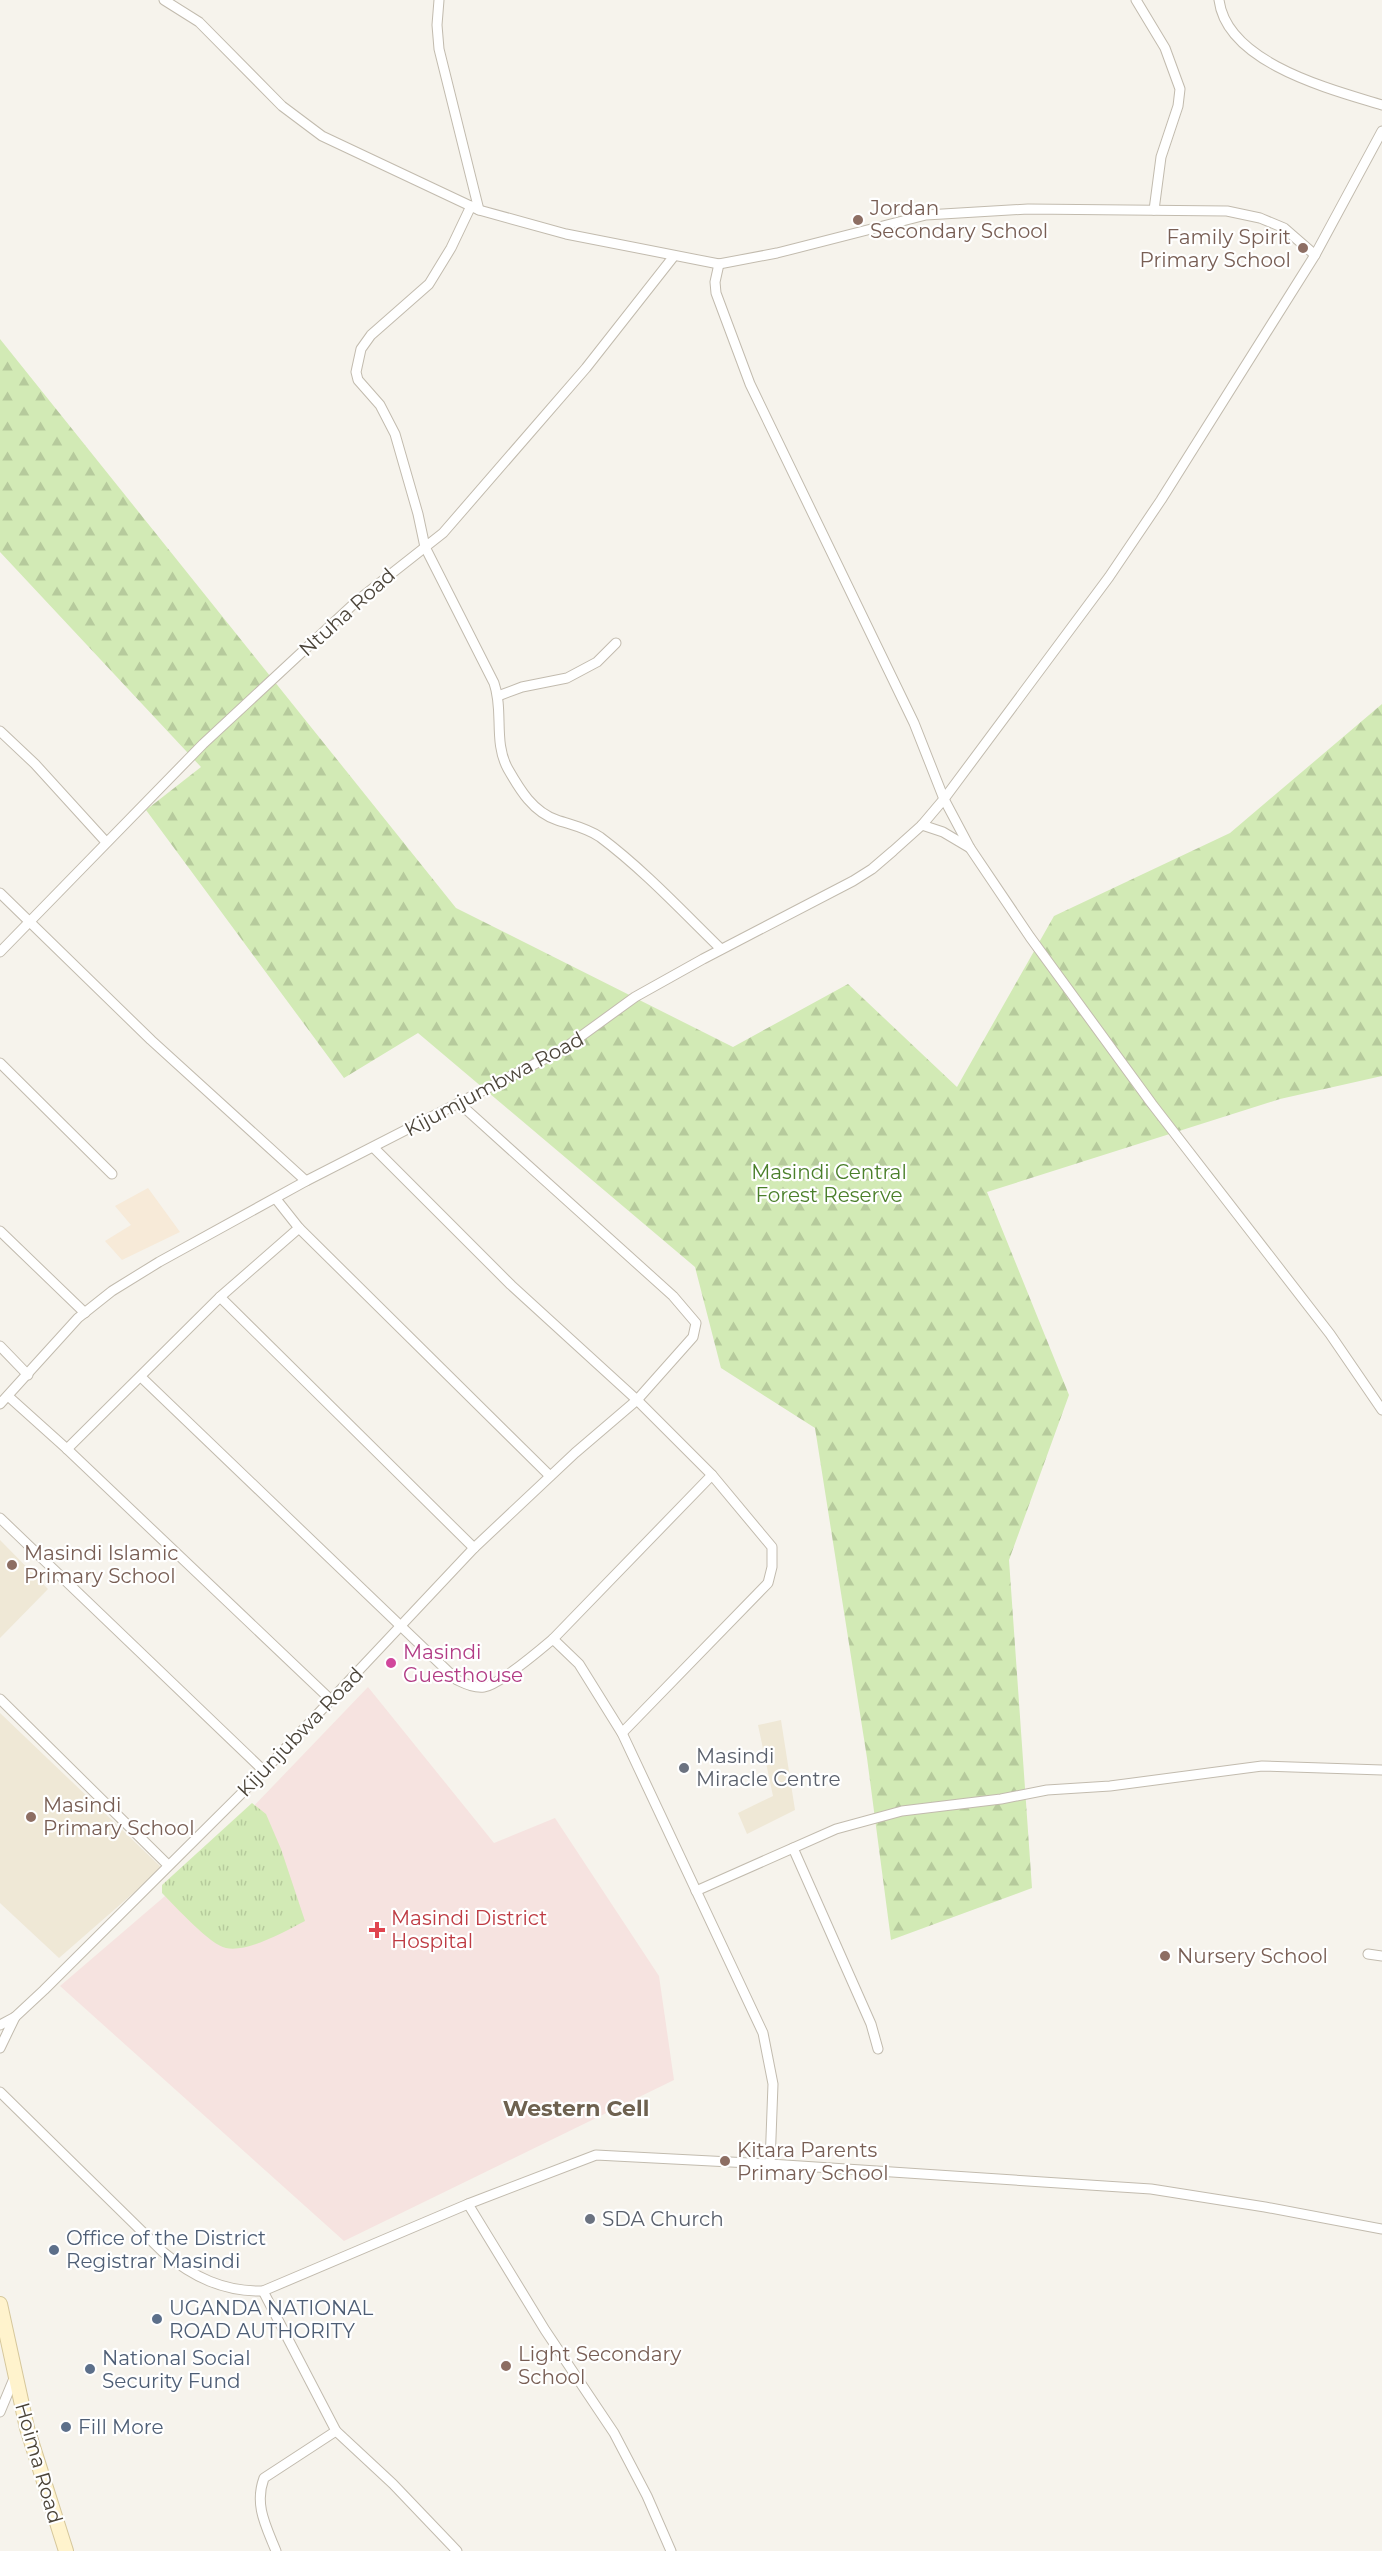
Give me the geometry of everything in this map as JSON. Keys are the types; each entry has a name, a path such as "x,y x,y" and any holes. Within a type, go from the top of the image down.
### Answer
{"main road":[{"name":"Hoima Road","path":"0,2304 5,2357 15,2376 27,2428 66,2551"}],"street":[{"path":"164,0 199,22 282,106 322,135 475,208 566,234 719,264 777,254 926,214 1028,209 1227,211 1260,218 1284,228 1315,255"},
{"path":"439,0 436,26 439,49 475,208 429,284 370,335 361,350 356,369 358,380 380,405 395,434 425,547 488,670 498,696 503,758 534,807 550,818 582,828 600,837 628,860 722,949"},
{"path":"1136,0 1168,54 1180,89 1178,106 1161,158 1154,210"},
{"path":"1219,0 1229,28 1257,55 1303,77 1382,105"},
{"name":"Kijumjumbwa Road","path":"0,1404 78,1318 112,1290 306,1181 562,1050 635,998 872,869 922,825 944,799 1109,577 1161,500 1315,255 1382,131"},
{"name":"Ntuha Road","path":"0,952 203,744 366,594 452,523 586,368 674,256"},
{"path":"719,264 715,282 716,293 750,384 914,723 944,799 969,848 1030,938 1152,1104 1330,1334 1381,1405"},
{"path":"498,696 522,687 567,678 597,662 616,643"},
{"path":"0,731 35,764 106,842"},
{"path":"922,825 943,832 969,848"},
{"path":"0,893 151,1040 306,1181"},
{"path":"0,1063 112,1174"},
{"name":"Kijunjubwa Road","path":"0,2025 15,2017 264,1771 474,1548 550,1476 637,1400 696,1332 695,1321 673,1296 459,1103"},
{"path":"374,1148 512,1285 637,1400 712,1475 772,1546 772,1567 768,1583 622,1733"},
{"path":"276,1199 299,1228 550,1476"},
{"path":"67,1449 220,1297 299,1228"},
{"path":"0,1231 85,1313"},
{"path":"220,1297 474,1548"},
{"path":"0,1346 28,1375"},
{"path":"141,1377 457,1680 471,1686 487,1687 524,1663 553,1639 712,1475"},
{"path":"8,1396 67,1449 331,1700"},
{"path":"0,1518 264,1771"},
{"path":"553,1639 579,1664 622,1733 763,2033 773,2084 770,2164"},
{"path":"0,1699 168,1865"},
{"path":"696,1891 836,1829 902,1811 1000,1799 1047,1790 1110,1786 1262,1766 1382,1770"},
{"path":"793,1848 872,2024 878,2049"},
{"path":"1368,1954 1382,1956"},
{"path":"0,2049 15,2017"},
{"path":"0,2092 183,2269 200,2278 240,2292 263,2291 468,2204 580,2159 596,2155 1151,2189 1382,2229"},
{"path":"468,2204 545,2330 614,2433 648,2496 671,2551"},
{"path":"263,2291 336,2431 393,2484 457,2551"},
{"path":"0,2412 15,2376"},
{"path":"276,2551 260,2512 259,2491 264,2478 336,2431"}],"shaded area":[{"path":"148,1188 180,1232 122,1260 105,1241 131,1225 115,1206"},
{"name":"Masindi Islamic Primary School","path":"0,1540 48,1589 0,1638"},
{"name":"Masindi District Hospital","path":"368,1687 494,1843 555,1818 659,1976 674,2080 344,2241 60,1986 179,1884"},
{"path":"0,1713 162,1868 59,1958 0,1903"},
{"path":"781,1720 795,1810 747,1834 738,1813 773,1796 758,1725"}],"green space":[{"name":"Masindi Central Forest Reserve","path":"0,339 456,908 733,1047 848,984 957,1087 1054,916 1230,833 1382,704 1382,1076 1280,1099 987,1192 1069,1395 1009,1560 1032,1888 891,1940 867,1758 815,1428 721,1368 695,1267 418,1033 344,1078 146,810 201,767 0,552"},
{"path":"252,1803 266,1814 281,1849 305,1921 255,1944 235,1949 226,1948 202,1933 162,1893 162,1885"}],"place":[{"name":"Jordan Secondary School","path":"858,220"},
{"name":"Family Spirit Primary School","path":"1303,248"},
{"name":"Masindi Islamic Primary School","path":"12,1565"},
{"name":"Masindi Guesthouse","path":"391,1663"},
{"name":"Masindi Miracle Centre","path":"684,1768"},
{"name":"Masindi Primary School","path":"31,1817"},
{"name":"Masindi District Hospital","path":"377,1930"},
{"name":"Nursery School","path":"1165,1956"},
{"name":"Kitara Parents Primary School","path":"725,2161"},
{"name":"SDA Church","path":"590,2219"},
{"name":"Office of the District Registrar Masindi","path":"54,2250"},
{"name":"UGANDA NATIONAL ROAD AUTHORITY","path":"157,2319"},
{"name":"Light Secondary School","path":"506,2366"},
{"name":"National Social Security Fund","path":"90,2369"},
{"name":"Fill More","path":"66,2427"}],"district":[{"name":"Western Cell","path":"576,2108"}]}
